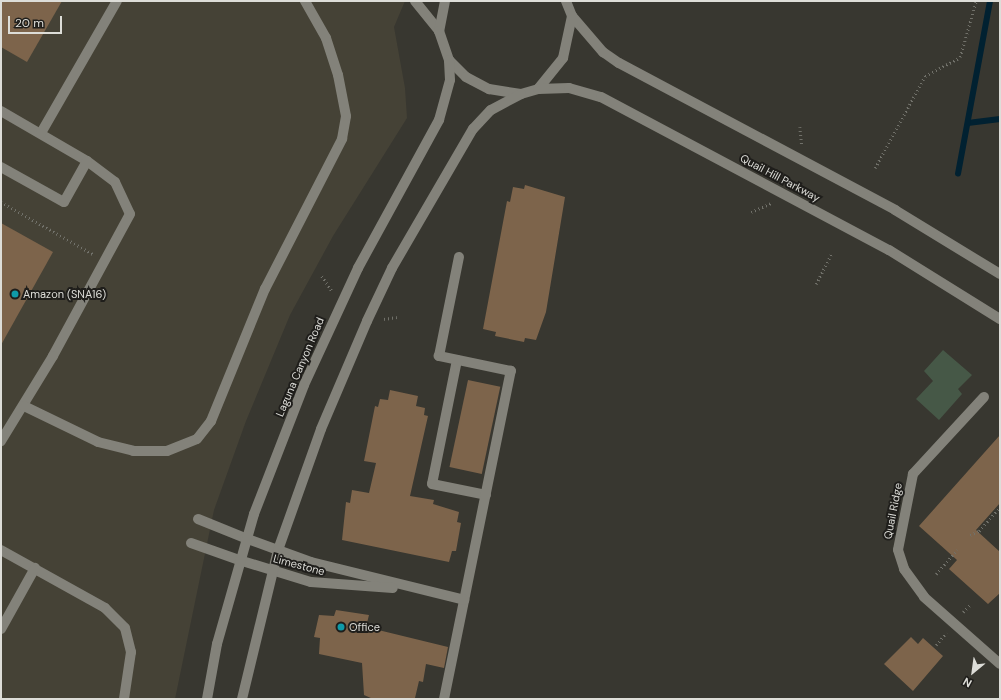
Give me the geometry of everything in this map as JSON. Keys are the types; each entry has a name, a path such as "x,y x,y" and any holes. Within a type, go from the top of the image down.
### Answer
{"main road":[{"path":"41,133 116,1"},
{"path":"24,406 98,442 133,451 167,451 197,439 211,421 265,289 342,139 346,116 338,75 326,38 305,1"},
{"path":"415,1 439,31"},
{"path":"439,31 445,1"},
{"path":"567,1 572,16 603,52 619,63 901,213 1000,274"},
{"path":"538,89 563,58 572,16"},
{"name":"Laguna Canyon Road","path":"207,699 217,644 245,538 304,386 338,309 439,120 450,80 448,60 439,31"},
{"path":"448,60 466,77 489,89 521,94"},
{"name":"Quail Hill Parkway","path":"521,94 538,89 569,88 601,97 889,250 1000,319"},
{"path":"242,699 271,570 321,429 392,268 473,129 491,110 521,94"},
{"path":"1,111 87,161 115,182 130,214 24,406 1,441"},
{"path":"1,167 64,202 87,161"},
{"path":"444,699 511,371 439,356 459,257"},
{"path":"457,360 432,484 486,494"},
{"name":"Quail Ridge","path":"984,398 913,474 898,550 904,569 924,597 1000,664"},
{"name":"Limestone","path":"198,519 278,550 404,588 464,600"},
{"name":"Limestone","path":"191,543 311,582 353,588 404,588"},
{"path":"1,550 105,608 125,628 132,652 124,699"},
{"path":"1,629 35,568"}],"path":[{"path":"875,168 925,76 960,57 976,1"},
{"path":"1,202 105,261"},
{"path":"816,284 832,253"},
{"path":"970,535 979,531 1000,507"},
{"path":"936,574 957,550"}],"shaded area":[{"path":"1,1 405,1 394,27 405,88 407,118 333,236 290,315 246,421 214,510 175,699 1,699"}],"green space":[{"path":"943,350 972,375 958,389 962,394 939,420 916,399 933,381 924,371"}],"building":[{"path":"1,1 62,1 27,62 1,47"},
{"path":"525,185 565,197 546,312 536,340 525,338 524,342 495,336 496,332 483,329 507,201 510,202 513,187 524,189"},
{"name":"Amazon (SNA16)","path":"1,223 53,252 1,345"},
{"path":"468,380 500,387 482,474 449,467"},
{"path":"390,390 418,396 416,406 425,408 424,415 428,416 410,496 434,500 433,504 459,512 457,522 461,523 456,551 452,551 449,562 342,540 346,502 350,503 352,490 369,493 376,463 364,461 375,406 378,407 380,399 388,400"},
{"path":"1000,435 1000,503 976,530 1000,552 1000,593 988,604 949,569 957,560 919,526"},
{"path":"336,610 369,615 366,627 448,647 444,668 426,664 423,682 419,681 415,698 373,699 364,695 362,663 319,654 320,638 314,637 319,615 334,616"},
{"path":"911,637 918,644 923,638 943,656 913,691 884,664"}],"waterway":[{"path":"958,174 990,1"},
{"path":"968,123 1000,119"}],"place":[{"name":"Amazon (SNA16)","path":"15,294"},
{"name":"Office","path":"341,627"}]}
